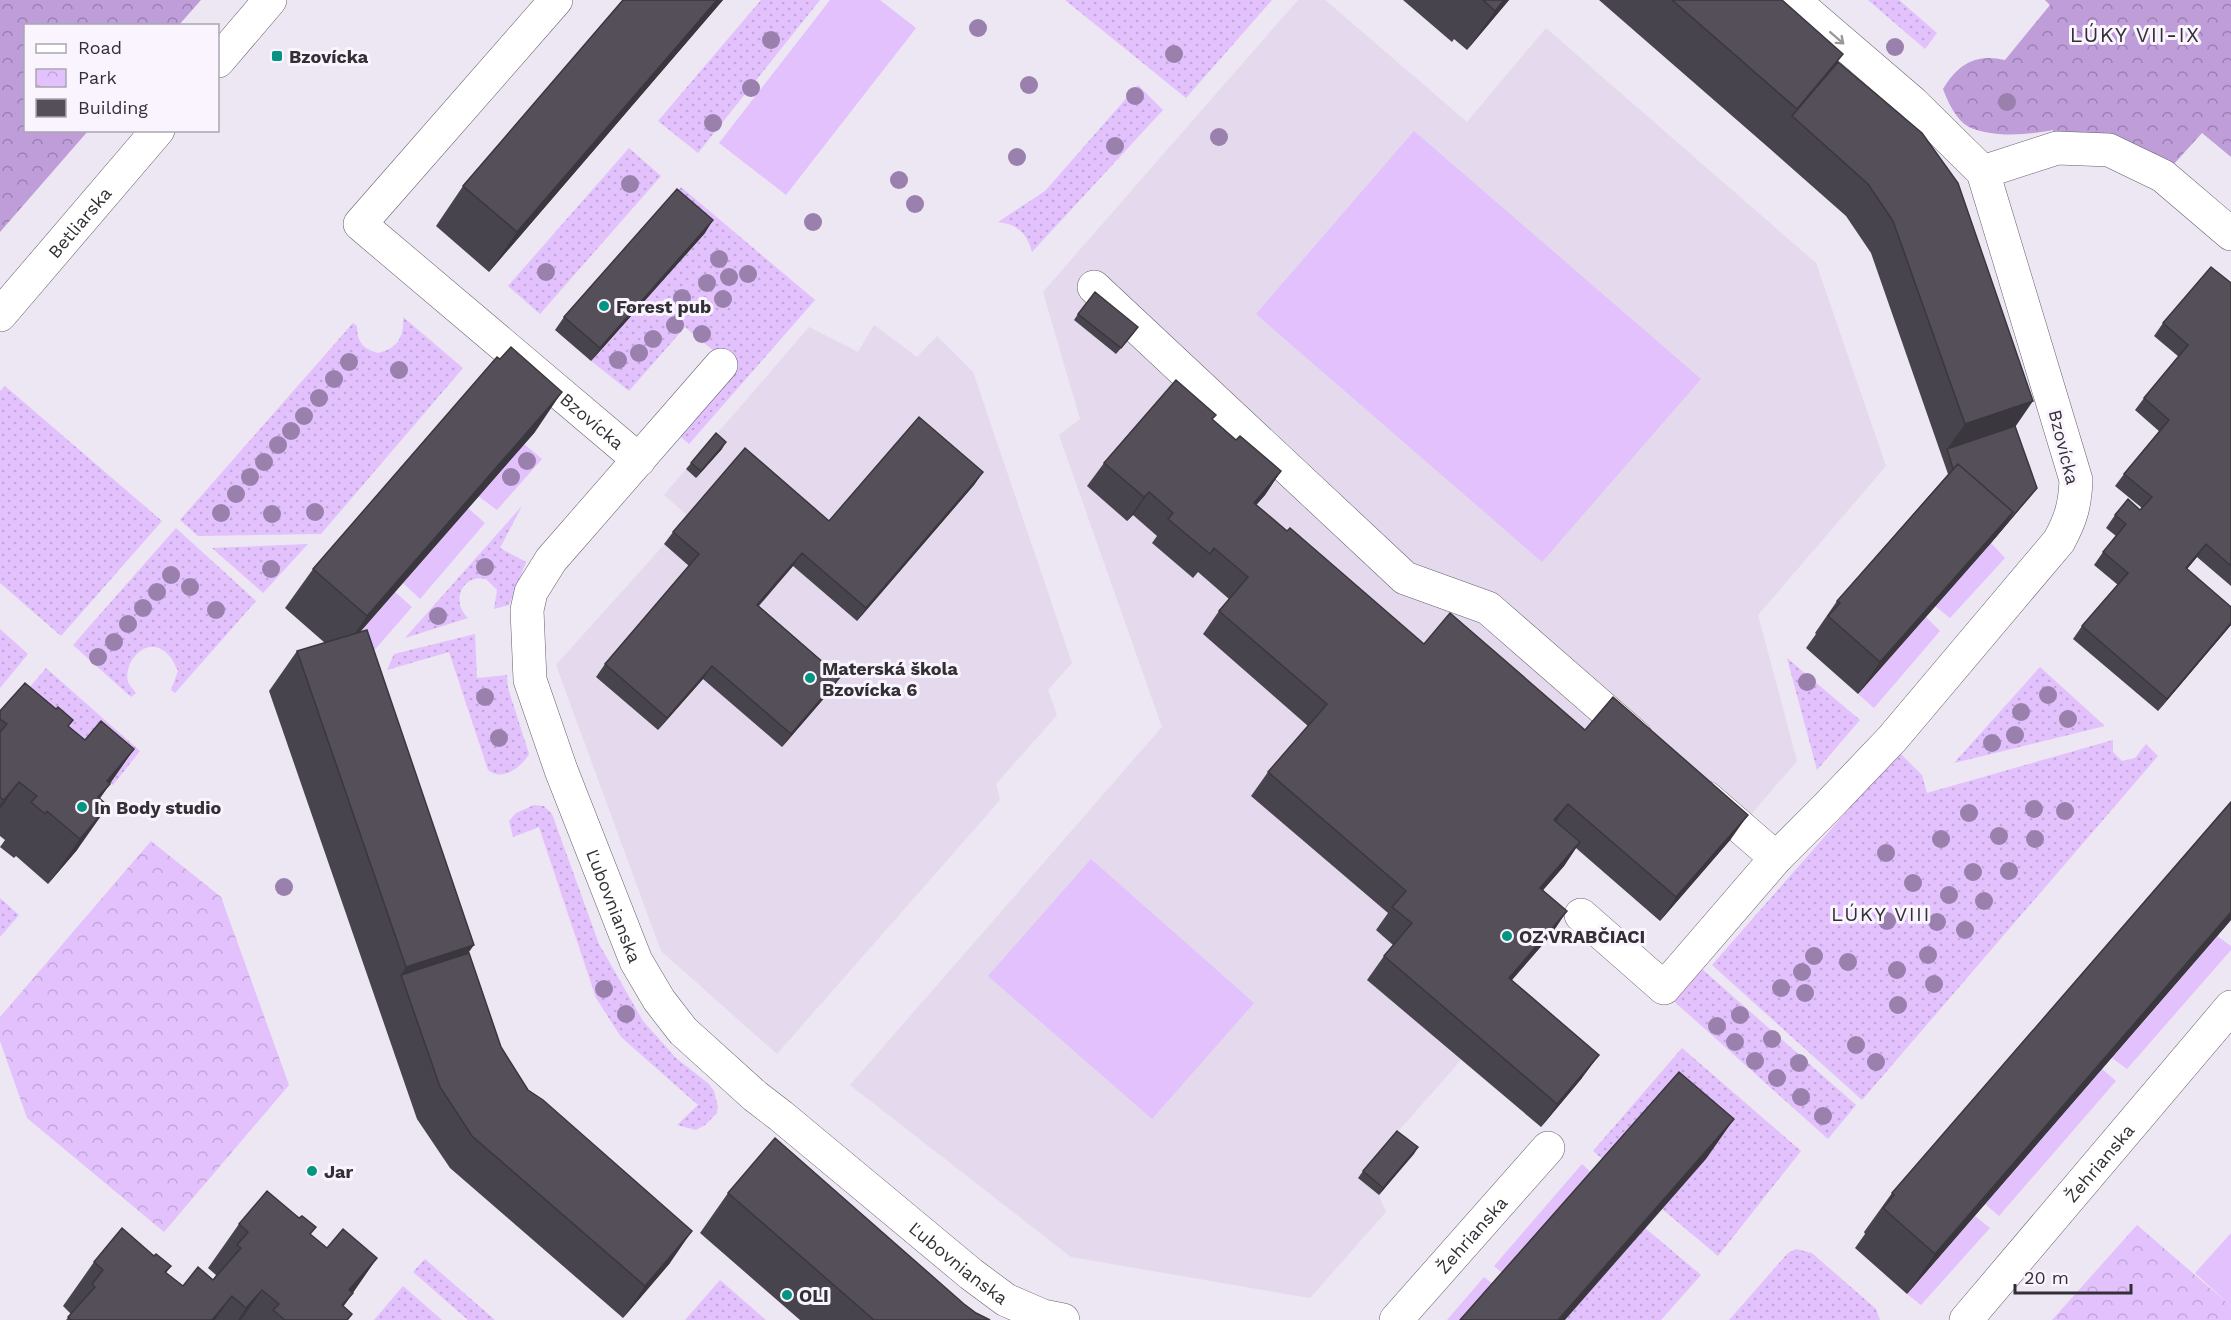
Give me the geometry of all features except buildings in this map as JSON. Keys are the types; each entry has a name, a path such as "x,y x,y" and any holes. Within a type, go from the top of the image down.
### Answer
{"street":[{"path":"219,60 270,0"},
{"name":"Bzovícka","path":"556,0 360,224 639,460"},
{"name":"Bzovícka","path":"1581,915 1664,988 1776,858 1892,739 2059,541 2070,521 2076,480 1983,172 1913,103 1793,0"},
{"name":"Betliarska","path":"0,315 156,132"},
{"path":"1983,172 2057,148 2109,150 2163,176 2231,234"},
{"path":"1094,287 1405,578 1488,608 1657,755"},
{"name":"Ľubovnianska","path":"721,365 543,570 531,592 526,610 530,680 561,770 636,961 659,1000 683,1031 755,1096 971,1274 1006,1300 1043,1316 1063,1320"},
{"path":"1684,778 1776,858"},
{"name":"Žehrianska","path":"1966,1320 2231,1007"},
{"name":"Žehrianska","path":"1396,1320 1548,1148"}],"shaded area":[{"path":"1298,0 1325,0 1467,122 1546,28 1816,263 1886,466 1758,615 1797,761 1660,921 1552,828 1538,844 1564,866 1524,912 1551,935 1493,1001 1582,1078 1541,1127 1461,1060 1358,1177 1379,1195 1386,1212 1310,1298 1071,1257 850,1085 1162,727 1059,435 1080,419 1043,292"},
{"name":"Materská škola Bzovícka 6","path":"874,325 917,357 937,336 973,372 1072,663 1048,690 1057,715 996,784 1000,800 777,1054 661,951 556,665 689,517 664,495 809,327 858,352"}],"green space":[{"path":"0,0 201,0 180,24 24,24 24,132 87,132 0,232"},
{"path":"761,0 820,0 698,153 658,121"},
{"path":"830,0 880,0 916,28 786,195 719,143"},
{"path":"1065,0 1272,0 1186,98"},
{"path":"1868,0 1899,0 1937,33 1925,49"},
{"path":"2045,0 2231,0 2231,157 2202,133 2163,176 2057,148 2053,130 2000,134 1978,130 1964,124 1953,110 1943,89 1955,73 1969,63 1985,58 2005,60 2050,5"},
{"path":"1138,85 1163,110 1032,252 1021,231 1011,225 998,222 1045,191"},
{"path":"1414,131 1701,379 1542,562 1256,314"},
{"path":"629,148 661,176 540,314 508,286"},
{"path":"681,187 815,300 689,444 675,432 732,366 685,327 629,391 591,361 704,233 668,202"},
{"path":"403,317 463,368 321,534 198,536 180,520 353,323 357,326 362,344 378,353 395,345 398,341 403,330"},
{"path":"5,386 162,521 61,636 0,583 0,391"},
{"path":"524,444 542,459 497,510 478,496"},
{"path":"522,506 500,548 526,562 509,605 494,609 497,590 486,579 471,580 465,584 460,597 460,604 468,618 405,638"},
{"path":"468,508 485,523 420,599 403,583"},
{"path":"176,528 256,601 175,693 171,690 178,671 173,661 161,649 148,647 141,650 131,661 127,675 128,682 136,693 131,697 73,645"},
{"path":"1991,543 2005,558 1950,618 1935,606"},
{"path":"308,544 263,593 212,548"},
{"path":"395,592 412,607 364,662 339,656"},
{"path":"1926,617 1940,631 1874,708 1858,694"},
{"path":"0,629 28,654 0,688"},
{"path":"475,634 477,678 507,675 508,688 529,754 522,764 505,774 488,770 449,652 387,670 394,654"},
{"path":"1787,658 1860,720 1817,770"},
{"path":"2040,667 2105,726 1954,763"},
{"path":"46,668 140,751 113,785 17,702"},
{"path":"2113,740 2113,752 2122,761 2135,758 2146,744 2158,756 1862,1100 1712,965 1899,752 1922,775 1927,793"},
{"path":"534,805 544,806 552,814 599,944 643,1021 676,1058 709,1084 714,1091 718,1107 716,1114 696,1130 677,1125 698,1105 621,1037 596,998 539,827 513,837 509,821 516,813"},
{"path":"151,841 221,897 289,1085 164,1232 27,1118 0,1041 0,1017"},
{"path":"1091,859 1254,1003 1152,1119 988,976"},
{"path":"0,898 19,915 0,937"},
{"path":"2217,936 2231,946 2231,950 2127,1069 2112,1058"},
{"path":"1694,962 1856,1105 1828,1139 1667,995"},
{"path":"1682,1048 1801,1151 1718,1256 1593,1151"},
{"path":"2102,1069 2116,1081 1999,1216 1985,1204"},
{"path":"1582,1164 1595,1176 1506,1276 1494,1266"},
{"path":"1975,1216 1990,1228 1921,1305 1907,1294"},
{"path":"2137,1225 2231,1306 2231,1320 2052,1320"},
{"path":"1645,1228 1701,1275 1661,1320 1565,1320"},
{"path":"2231,1233 2231,1306 2195,1273"},
{"path":"1796,1249 1812,1253 1876,1309 1880,1320 1729,1320 1788,1253"},
{"path":"425,1259 495,1320 468,1320 413,1272"},
{"path":"1484,1277 1497,1287 1468,1320 1447,1320"},
{"path":"720,1280 766,1320 685,1320"},
{"path":"403,1286 442,1320 374,1320"}],"place":[{"name":"Bzovícka","path":"277,56"},
{"name":"Forest pub","path":"604,306"},
{"name":"Materská škola Bzovícka 6","path":"810,678"},
{"name":"In Body studio","path":"82,807"},
{"name":"OZ VRABČIACI","path":"1507,936"},
{"name":"Jar","path":"312,1171"},
{"name":"OLI","path":"787,1295"}],"district":[{"name":"LÚKY VII-IX","path":"2135,34"},
{"name":"LÚKY VIII","path":"1881,914"}]}
